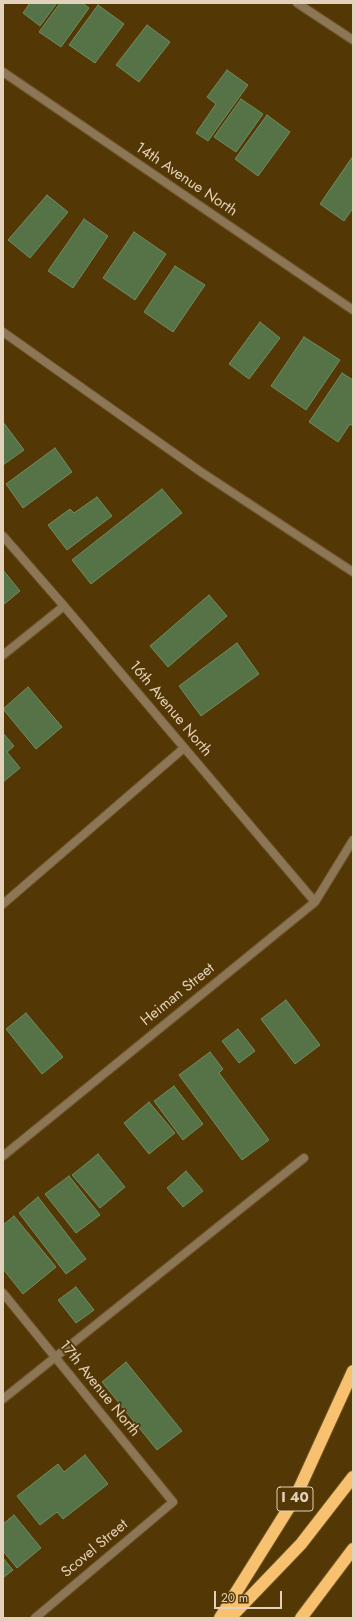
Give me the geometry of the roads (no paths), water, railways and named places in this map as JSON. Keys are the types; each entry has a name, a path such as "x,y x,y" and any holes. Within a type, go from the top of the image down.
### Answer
{"highway":[{"name":"I 40","path":"220,1618 295,1498 353,1371"},
{"path":"230,1618 301,1544 353,1477"},
{"path":"301,1618 353,1549"}],"street":[{"path":"297,3 353,40"},
{"name":"14th Avenue North","path":"3,73 353,310"},
{"path":"3,332 201,472 353,572"},
{"name":"16th Avenue North","path":"3,536 315,902"},
{"path":"3,655 64,606"},
{"path":"3,904 184,748"},
{"name":"Heiman Street","path":"3,1156 315,902 353,840"},
{"path":"3,1399 304,1158"},
{"name":"17th Avenue North","path":"3,1293 173,1502"},
{"name":"Scovel Street","path":"35,1618 173,1502"}]}
